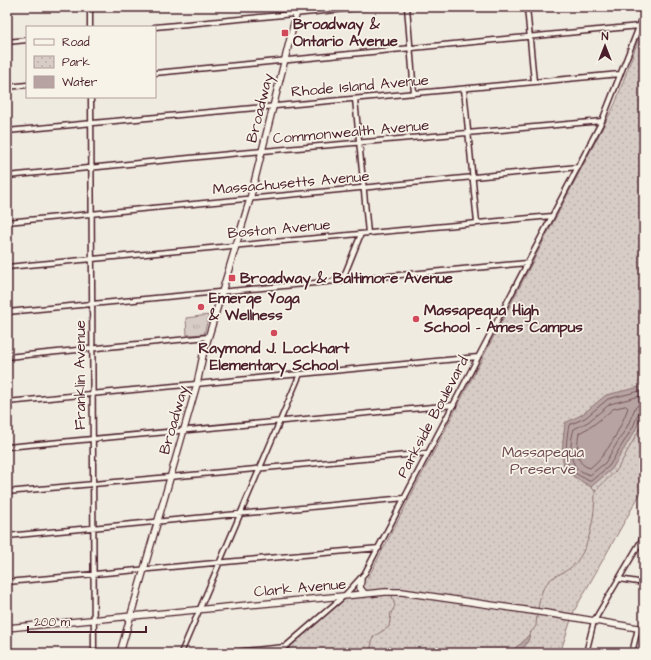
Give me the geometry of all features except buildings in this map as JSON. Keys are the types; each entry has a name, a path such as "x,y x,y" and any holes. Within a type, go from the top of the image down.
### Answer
{"main road":[{"name":"Broadway","path":"120,653 156,522 197,384 208,337 250,199 298,7"},
{"path":"360,579 360,588 365,594"},
{"name":"Clark Avenue","path":"7,628 396,592 417,593 641,628"}],"street":[{"path":"90,7 90,26"},
{"path":"156,28 367,7"},
{"path":"407,7 414,93"},
{"path":"527,7 534,82"},
{"name":"Parkside Boulevard","path":"278,653 344,596 365,573 602,121 644,14"},
{"path":"156,73 639,26"},
{"path":"7,42 26,40"},
{"name":"Rhode Island Avenue","path":"7,131 620,74"},
{"path":"7,87 26,85"},
{"path":"464,89 477,223"},
{"name":"Franklin Avenue","path":"91,98 94,653"},
{"path":"356,99 368,233"},
{"name":"Commonwealth Avenue","path":"7,176 602,121"},
{"name":"Massachusetts Avenue","path":"7,222 578,167"},
{"name":"Boston Avenue","path":"7,267 552,216"},
{"path":"342,281 361,234"},
{"path":"7,312 527,263"},
{"path":"7,357 208,337"},
{"path":"7,402 478,357"},
{"path":"181,653 300,374"},
{"path":"7,447 454,405"},
{"path":"7,492 428,453"},
{"path":"7,536 405,498"},
{"path":"586,653 594,621 644,537"},
{"path":"7,582 379,548"},
{"path":"619,579 644,583"},
{"path":"632,653 641,628"},
{"path":"224,653 286,647"}],"green space":[{"name":"Massapequa Preserve","path":"644,24 644,487 574,611 560,653 283,653 369,576 615,104"},
{"path":"209,315 204,334 187,335 186,318"}],"water":[{"path":"644,386 644,408 636,429 612,469 591,487 567,471 563,462 565,423 583,414 606,395"},
{"path":"531,632 528,641 520,653 515,653 516,647 522,643"}],"waterway":[{"path":"538,609 541,595 547,583 554,577 570,568 582,553 590,532 594,511 595,491 617,470 644,421"},
{"path":"591,487 595,491"},
{"path":"370,653 373,637 389,627 391,613 395,606 392,596"},
{"path":"530,633 536,626 537,614"}],"place":[{"name":"Broadway & Ontario Avenue","path":"285,33"},
{"name":"Broadway & Baltimore Avenue","path":"232,278"},
{"name":"Emerge Yoga & Wellness","path":"201,307"},
{"name":"Massapequa High School - Ames Campus","path":"416,319"},
{"name":"Raymond J. Lockhart Elementary School","path":"274,333"}]}
